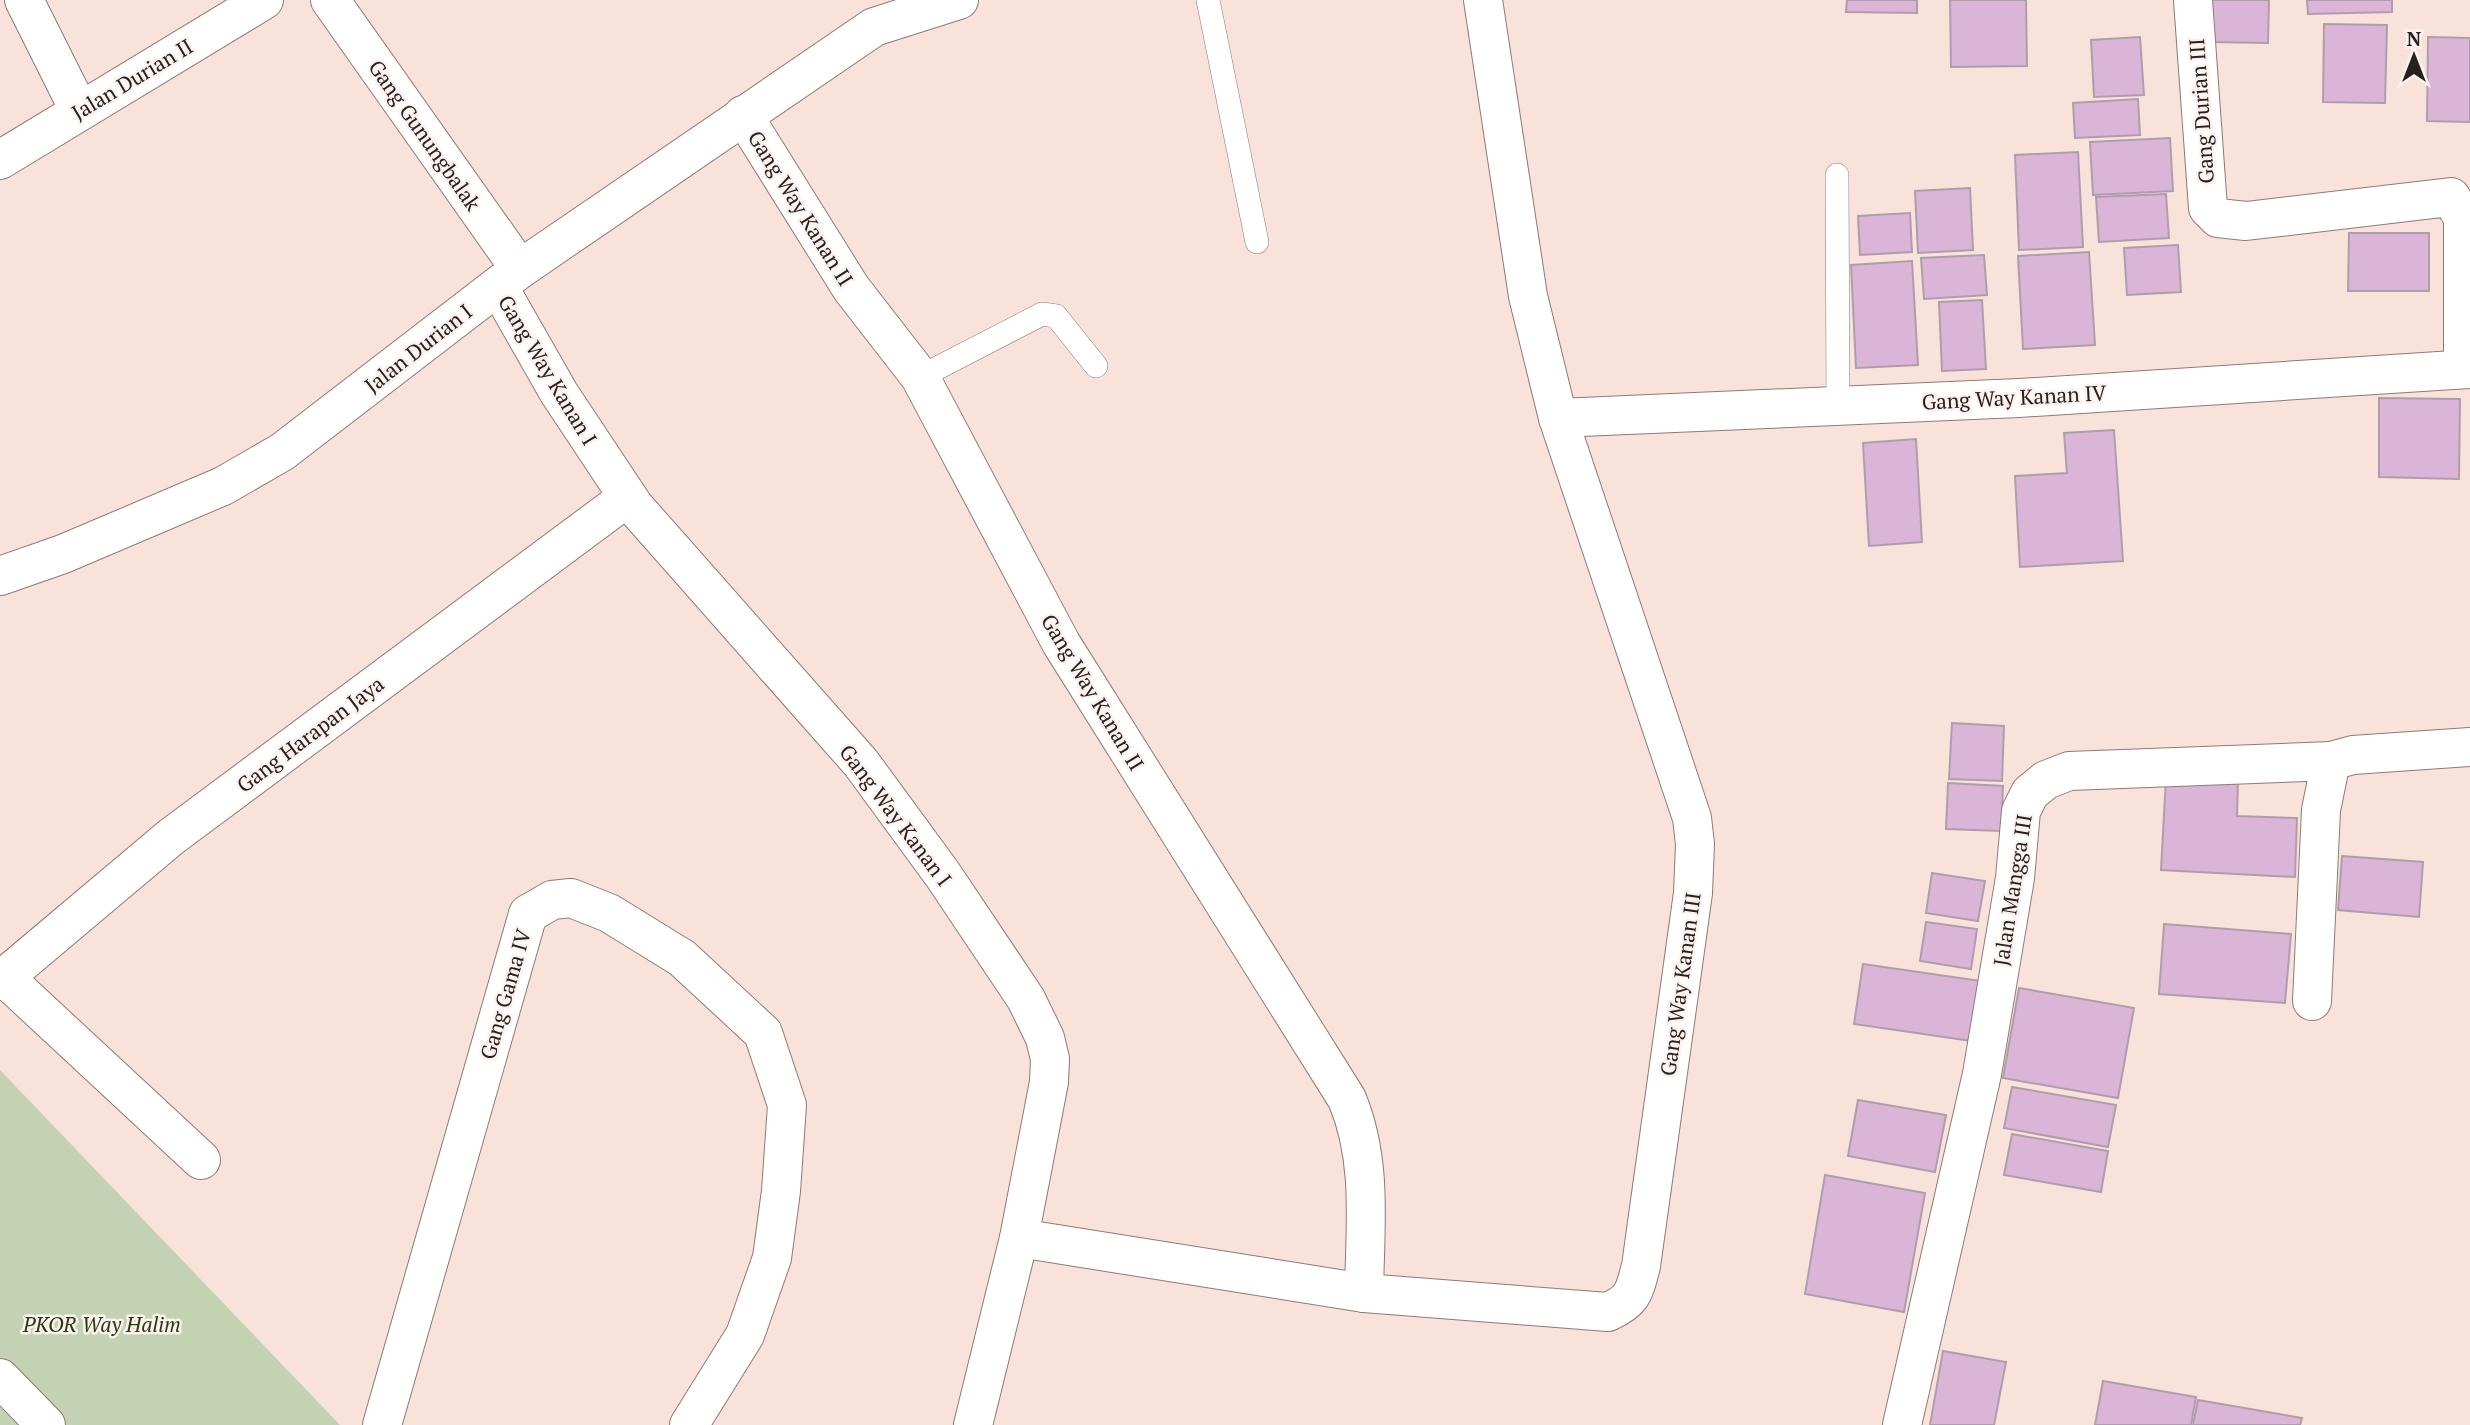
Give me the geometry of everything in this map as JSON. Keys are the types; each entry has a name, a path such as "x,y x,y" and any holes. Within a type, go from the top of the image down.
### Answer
{"main road":[{"path":"24,0 79,110"},
{"name":"Jalan Durian II","path":"0,160 264,0"},
{"name":"Gang Gunungbalak","path":"330,0 509,278"},
{"name":"Jalan Durian I","path":"0,576 63,554 223,486 282,453 509,278 874,27 959,0"},
{"name":"Gang Way Kanan III","path":"1019,1238 1364,1293 1608,1312 1633,1295 1641,1266 1693,893 1695,844 1692,818 1558,418 1528,296 1483,0"},
{"name":"Gang Durian III","path":"2193,0 2208,208 2218,218 2246,221 2451,197 2463,218 2467,369"},
{"name":"Gang Way Kanan II","path":"743,115 851,288 920,377 1061,643 1347,1098 1358,1124 1366,1162 1364,1293"},
{"name":"Gang Way Kanan I","path":"509,278 559,393 628,497 861,763 943,875 1026,999 1045,1038 1050,1059 1049,1082 1019,1238 973,1425"},
{"name":"Gang Way Kanan IV","path":"1558,418 2020,398 2467,369"},
{"name":"Gang Harapan Jaya","path":"2,979 171,837 628,497"},
{"name":"Jalan Mangga III","path":"1902,1425 1982,1074 2015,878 2021,811 2030,793 2046,780 2069,771 2331,761 2353,755 2470,747"},
{"path":"2312,1001 2321,810 2331,761"},
{"name":"Gang Gama IV","path":"382,1425 528,914 552,900 571,898 609,913 682,958 763,1033 787,1105 781,1191 772,1258 745,1335 689,1425"},
{"path":"2,979 201,1160"},
{"path":"0,1378 46,1425"}],"lane":[{"path":"1208,0 1257,242"},
{"path":"1837,176 1838,405"},
{"path":"920,377 1042,314 1056,316 1096,366"}],"green space":[{"name":"PKOR Way Halim","path":"0,1070 340,1425 0,1425"}],"building":[{"path":"1847,0 1917,0 1917,13 1846,12"},
{"path":"1950,0 2026,0 2027,66 1951,67"},
{"path":"2211,0 2269,0 2268,43 2211,42"},
{"path":"2307,0 2392,0 2392,12 2308,14"},
{"path":"2324,24 2387,25 2385,103 2323,102"},
{"path":"2140,37 2144,95 2094,97 2091,40"},
{"path":"2428,37 2470,38 2470,122 2427,121"},
{"path":"2138,99 2140,135 2075,138 2073,103"},
{"path":"2170,138 2173,191 2093,195 2090,142"},
{"path":"2078,152 2083,247 2019,250 2015,155"},
{"path":"1970,188 1973,250 1918,253 1915,191"},
{"path":"2166,194 2169,238 2099,242 2096,197"},
{"path":"1910,213 1912,252 1860,255 1858,216"},
{"path":"2349,233 2429,233 2429,291 2348,291"},
{"path":"2178,245 2181,292 2127,295 2124,248"},
{"path":"2089,252 2095,345 2023,349 2018,256"},
{"path":"1984,255 1987,295 1924,299 1921,258"},
{"path":"1912,261 1918,365 1856,368 1851,265"},
{"path":"1982,300 1986,369 1942,371 1939,302"},
{"path":"2379,398 2460,399 2459,479 2379,477"},
{"path":"2114,430 2123,561 2020,567 2015,476 2067,473 2064,433"},
{"path":"1916,439 1922,542 1869,546 1863,443"},
{"path":"1952,723 2004,726 2002,781 1949,779"},
{"path":"2166,778 2238,781 2237,816 2297,818 2295,877 2161,870"},
{"path":"1948,783 2003,786 2001,831 1946,829"},
{"path":"2342,856 2423,862 2419,917 2338,910"},
{"path":"1932,873 1985,881 1978,921 1926,913"},
{"path":"1926,922 1977,929 1971,969 1920,961"},
{"path":"2164,924 2291,934 2285,1003 2159,994"},
{"path":"1863,964 1988,982 1979,1042 1854,1024"},
{"path":"2019,988 2134,1008 2118,1098 2003,1078"},
{"path":"2012,1087 2116,1105 2108,1147 2004,1128"},
{"path":"1858,1100 1946,1115 1935,1172 1848,1156"},
{"path":"2012,1134 2108,1151 2101,1192 2004,1175"},
{"path":"1825,1175 1925,1193 1904,1312 1805,1294"},
{"path":"1943,1351 2006,1362 1994,1425 1930,1425"},
{"path":"2103,1381 2196,1397 2191,1425 2095,1425"},
{"path":"2198,1400 2302,1418 2300,1425 2193,1425"}]}
